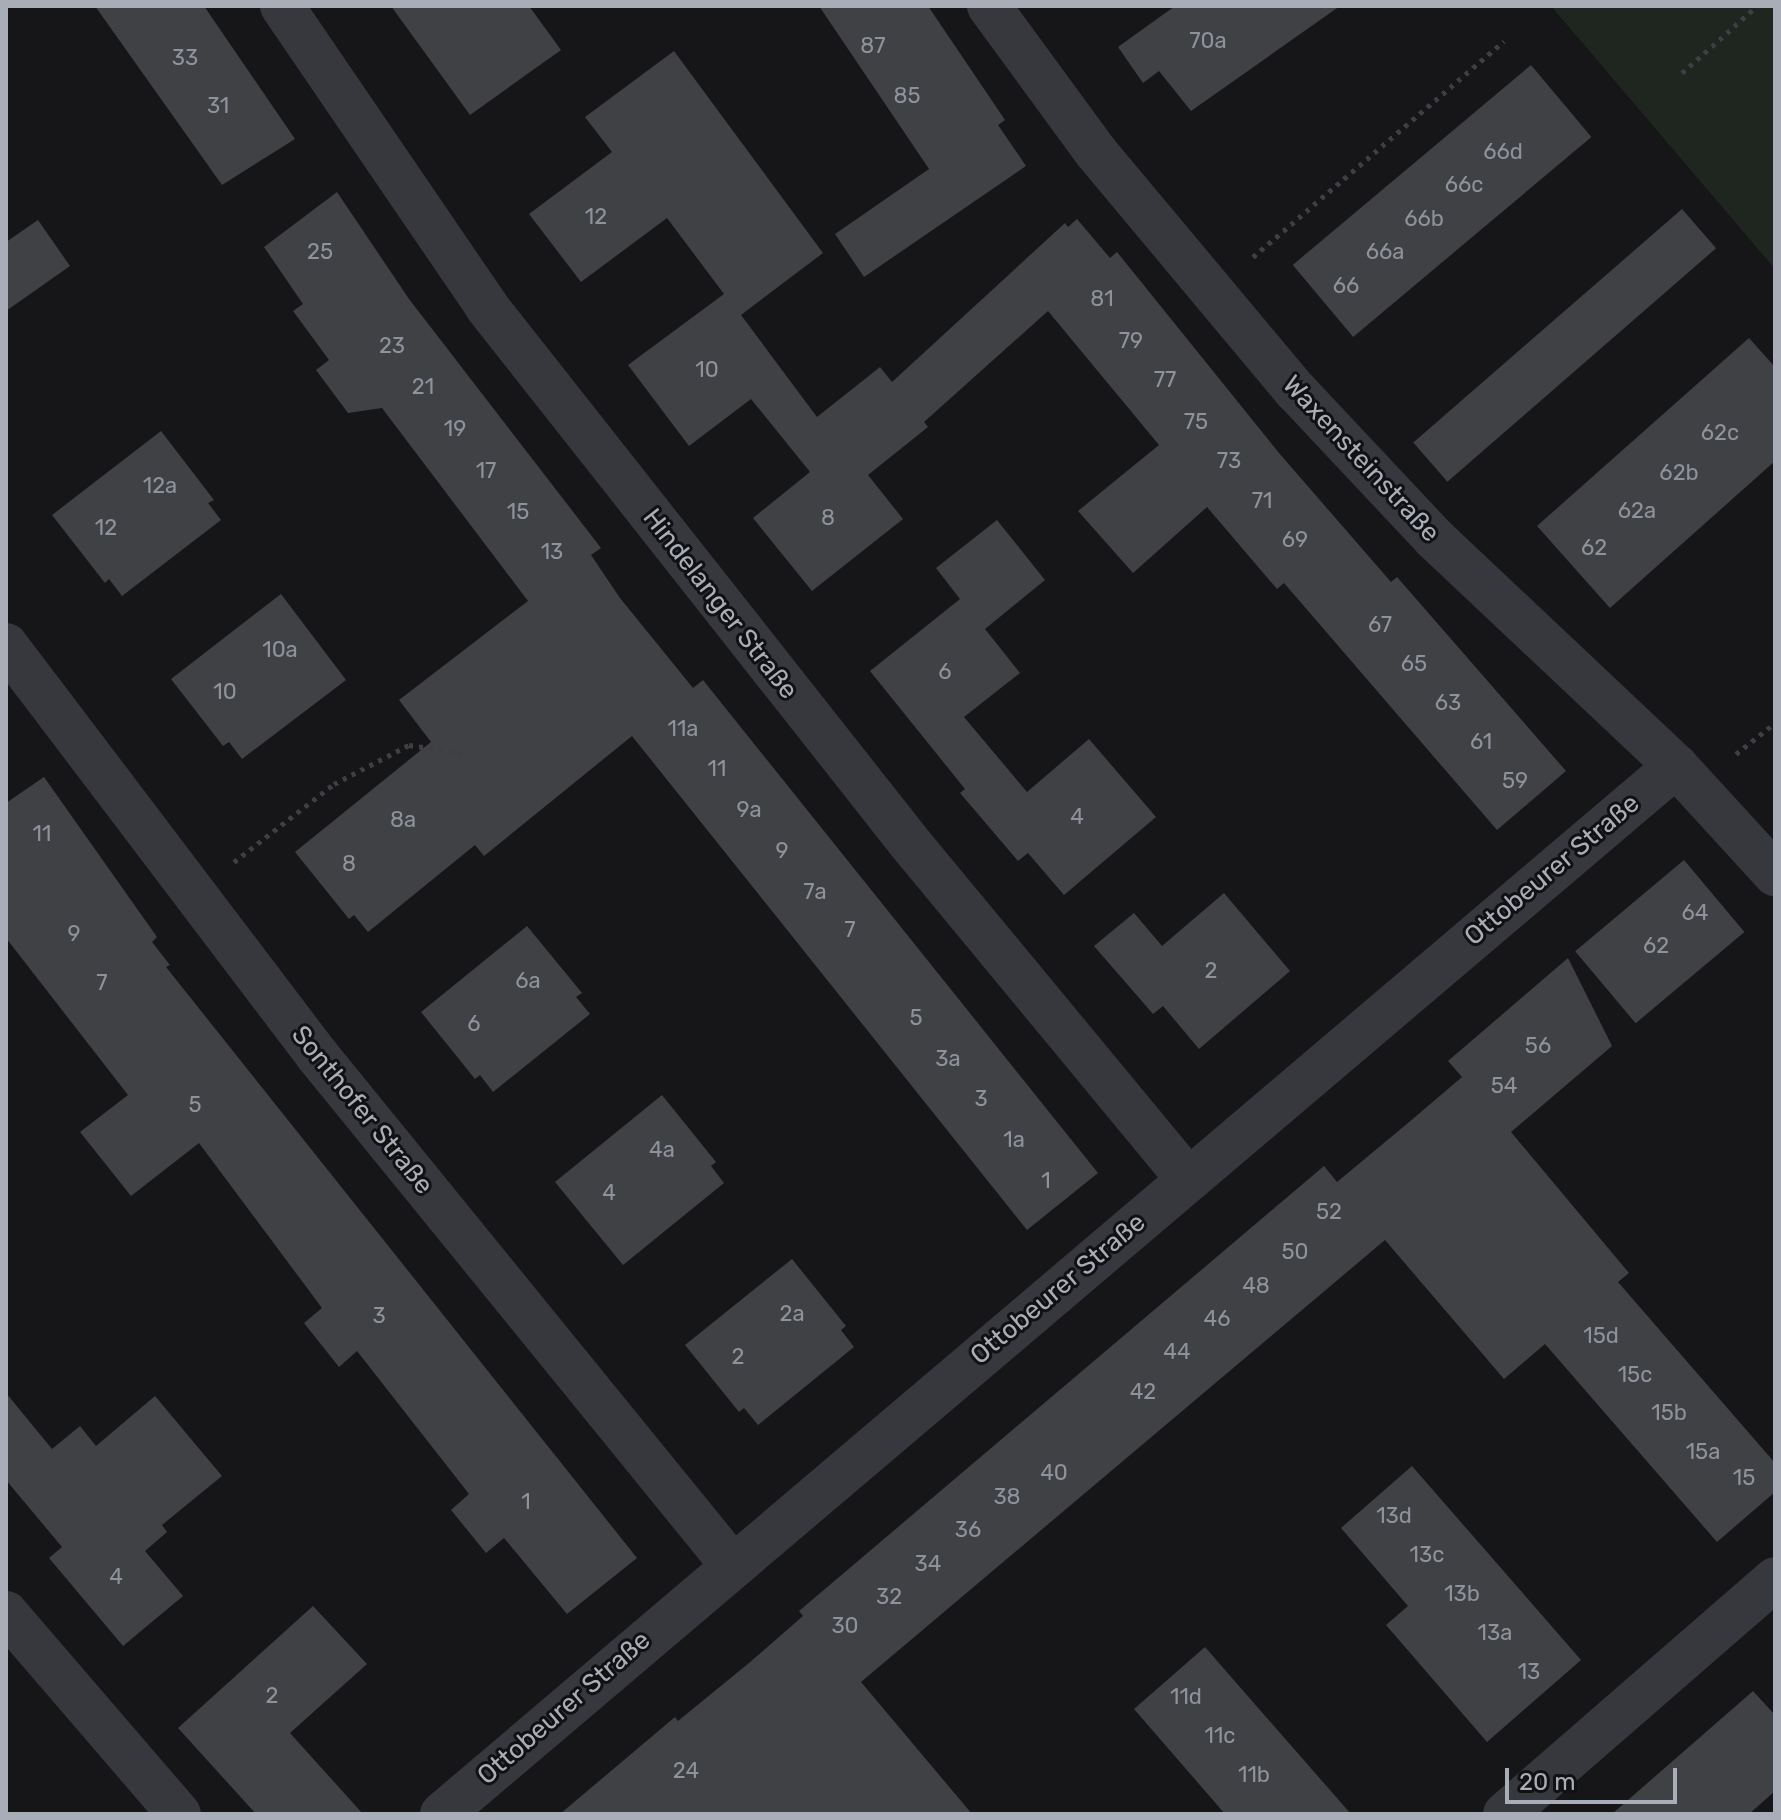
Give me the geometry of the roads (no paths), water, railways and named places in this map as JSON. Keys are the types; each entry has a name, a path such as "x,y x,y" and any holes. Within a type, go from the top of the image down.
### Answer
{"street":[{"name":"Hindelanger Straße","path":"282,6 487,307 890,818 1188,1179"},
{"name":"Waxensteinstraße","path":"989,6 1095,151 1296,391 1434,538 1676,766 1775,874"},
{"name":"Sonthofer Straße","path":"6,645 317,1055 732,1565"},
{"name":"Ottobeurer Straße","path":"442,1814 1676,766"},
{"path":"1505,1814 1775,1579"},
{"path":"6,1613 179,1814"}]}
